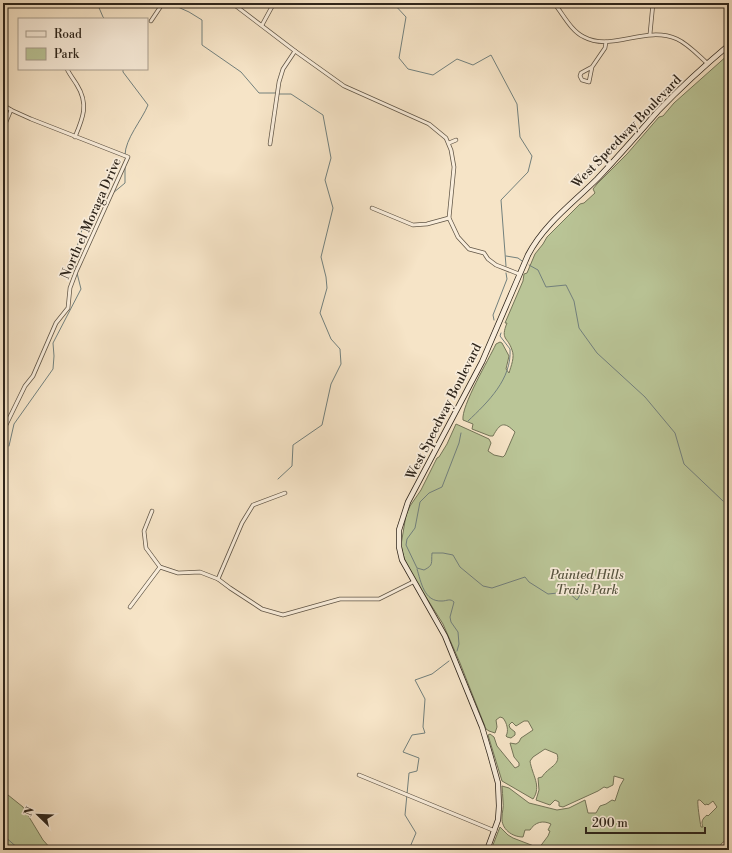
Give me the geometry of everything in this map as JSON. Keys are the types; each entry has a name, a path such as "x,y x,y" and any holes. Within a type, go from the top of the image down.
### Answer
{"main road":[{"name":"West Speedway Boulevard","path":"487,850 495,831 500,806 496,772 482,727 445,636 413,582 402,560 399,547 399,530 401,521 413,493 482,362 532,247 541,234 623,151 658,112 708,63 729,45"}],"street":[{"path":"151,22 163,3"},
{"path":"232,3 295,52 344,86 429,124 446,138 449,143 454,167 449,218 458,237 469,249 484,253 488,259 496,265 519,274"},
{"path":"262,25 274,3"},
{"path":"554,3 572,27 583,37 606,42 650,34 668,36 678,39 708,63"},
{"path":"650,34 653,3"},
{"path":"592,67 581,73 580,76 585,82 589,82 592,67 605,48 606,42"},
{"path":"270,144 279,82 283,69 295,52"},
{"path":"68,70 78,87 84,102 83,118 75,137"},
{"name":"North el Moraga Drive","path":"3,105 11,110 75,137 128,157 76,272 70,288 68,308 56,323 33,376 25,386 3,431"},
{"path":"3,129 11,110"},
{"path":"449,143 456,140"},
{"path":"372,208 413,225 427,224 449,218"},
{"path":"218,579 242,523 254,505 285,493"},
{"path":"152,511 144,531 146,548 160,567 178,573 200,572 218,579 262,609 283,615 340,599 379,599 413,582"},
{"path":"130,607 160,567"},
{"path":"359,775 495,831"}],"green space":[{"name":"Painted Hills Trails Park","path":"729,54 729,838 722,843 717,850 491,850 500,827 513,838 539,848 550,831 548,830 551,824 542,822 534,825 530,830 525,830 523,837 515,836 508,832 502,821 502,786 509,788 529,803 557,810 569,808 585,800 588,813 596,813 600,806 612,800 615,801 624,779 614,776 613,785 607,788 604,787 563,807 559,806 559,802 555,800 550,805 536,800 539,790 538,778 542,777 556,763 558,758 557,754 545,749 533,757 530,761 537,785 536,794 533,799 502,781 488,735 490,734 494,737 497,746 515,768 519,766 519,763 514,757 510,743 516,744 521,738 533,730 528,721 524,721 516,726 512,722 509,725 515,732 515,735 511,738 507,737 506,725 503,718 500,717 496,720 497,727 495,733 486,729 443,624 407,567 401,545 406,515 410,506 421,490 437,458 447,444 456,424 489,439 491,443 488,451 494,455 503,457 505,455 515,432 508,426 500,426 493,436 490,436 472,429 473,424 463,420 466,404 496,344 500,342 509,356 506,369 509,373 513,353 504,336 507,323 505,323 523,281 524,274 527,273 535,254 547,237 580,204 584,203 595,193 593,189 597,184 627,154 659,117 663,116 674,103","holes":["698,800 705,805 708,805 713,801 717,807 703,819 703,827 701,827 698,809"]},
{"path":"3,791 23,807 43,840 52,850 3,850"}],"waterway":[{"path":"97,3 104,18"},
{"path":"169,3 202,20 202,45 241,72 259,93 276,93"},
{"path":"393,3 406,17 399,58 408,69 433,75 457,59 473,65 491,55 517,104 520,137 532,156 528,172 501,200 506,266"},
{"path":"123,70 148,105 131,136 125,155"},
{"path":"278,479 292,466 293,445 322,425 331,384 341,364 340,349 331,339 320,313 327,288 321,257 333,208 325,180 331,158 323,115 291,94 279,94"},
{"path":"113,193 125,183 125,166"},
{"path":"76,268 74,258 83,226 97,208 108,198"},
{"path":"506,256 518,258 522,261"},
{"path":"529,265 538,270 546,287 566,285 574,301 579,328 597,353 645,397 675,433 684,464 723,501"},
{"path":"9,446 14,424 53,369 53,343 81,289 77,273"},
{"path":"494,320 493,315 507,279 506,273"},
{"path":"468,421 491,398 503,380 507,370 510,360 510,349 500,336 501,333"},
{"path":"461,433 459,443 442,487 429,493 420,502 415,528 407,539 406,545 417,568 424,570 429,567 432,553 443,553 453,555 460,567 483,586 492,588 525,577 529,582 548,594 568,592 577,600 582,592 598,592"},
{"path":"417,569 427,595 436,600 450,600 454,602 450,617 451,622 458,632 459,644 457,651"},
{"path":"404,850 410,847 416,833 405,815 409,773 417,771 419,758 403,752 412,735 425,733 423,727 425,699 415,680 432,674 449,661"},
{"path":"3,835 20,850"}]}
